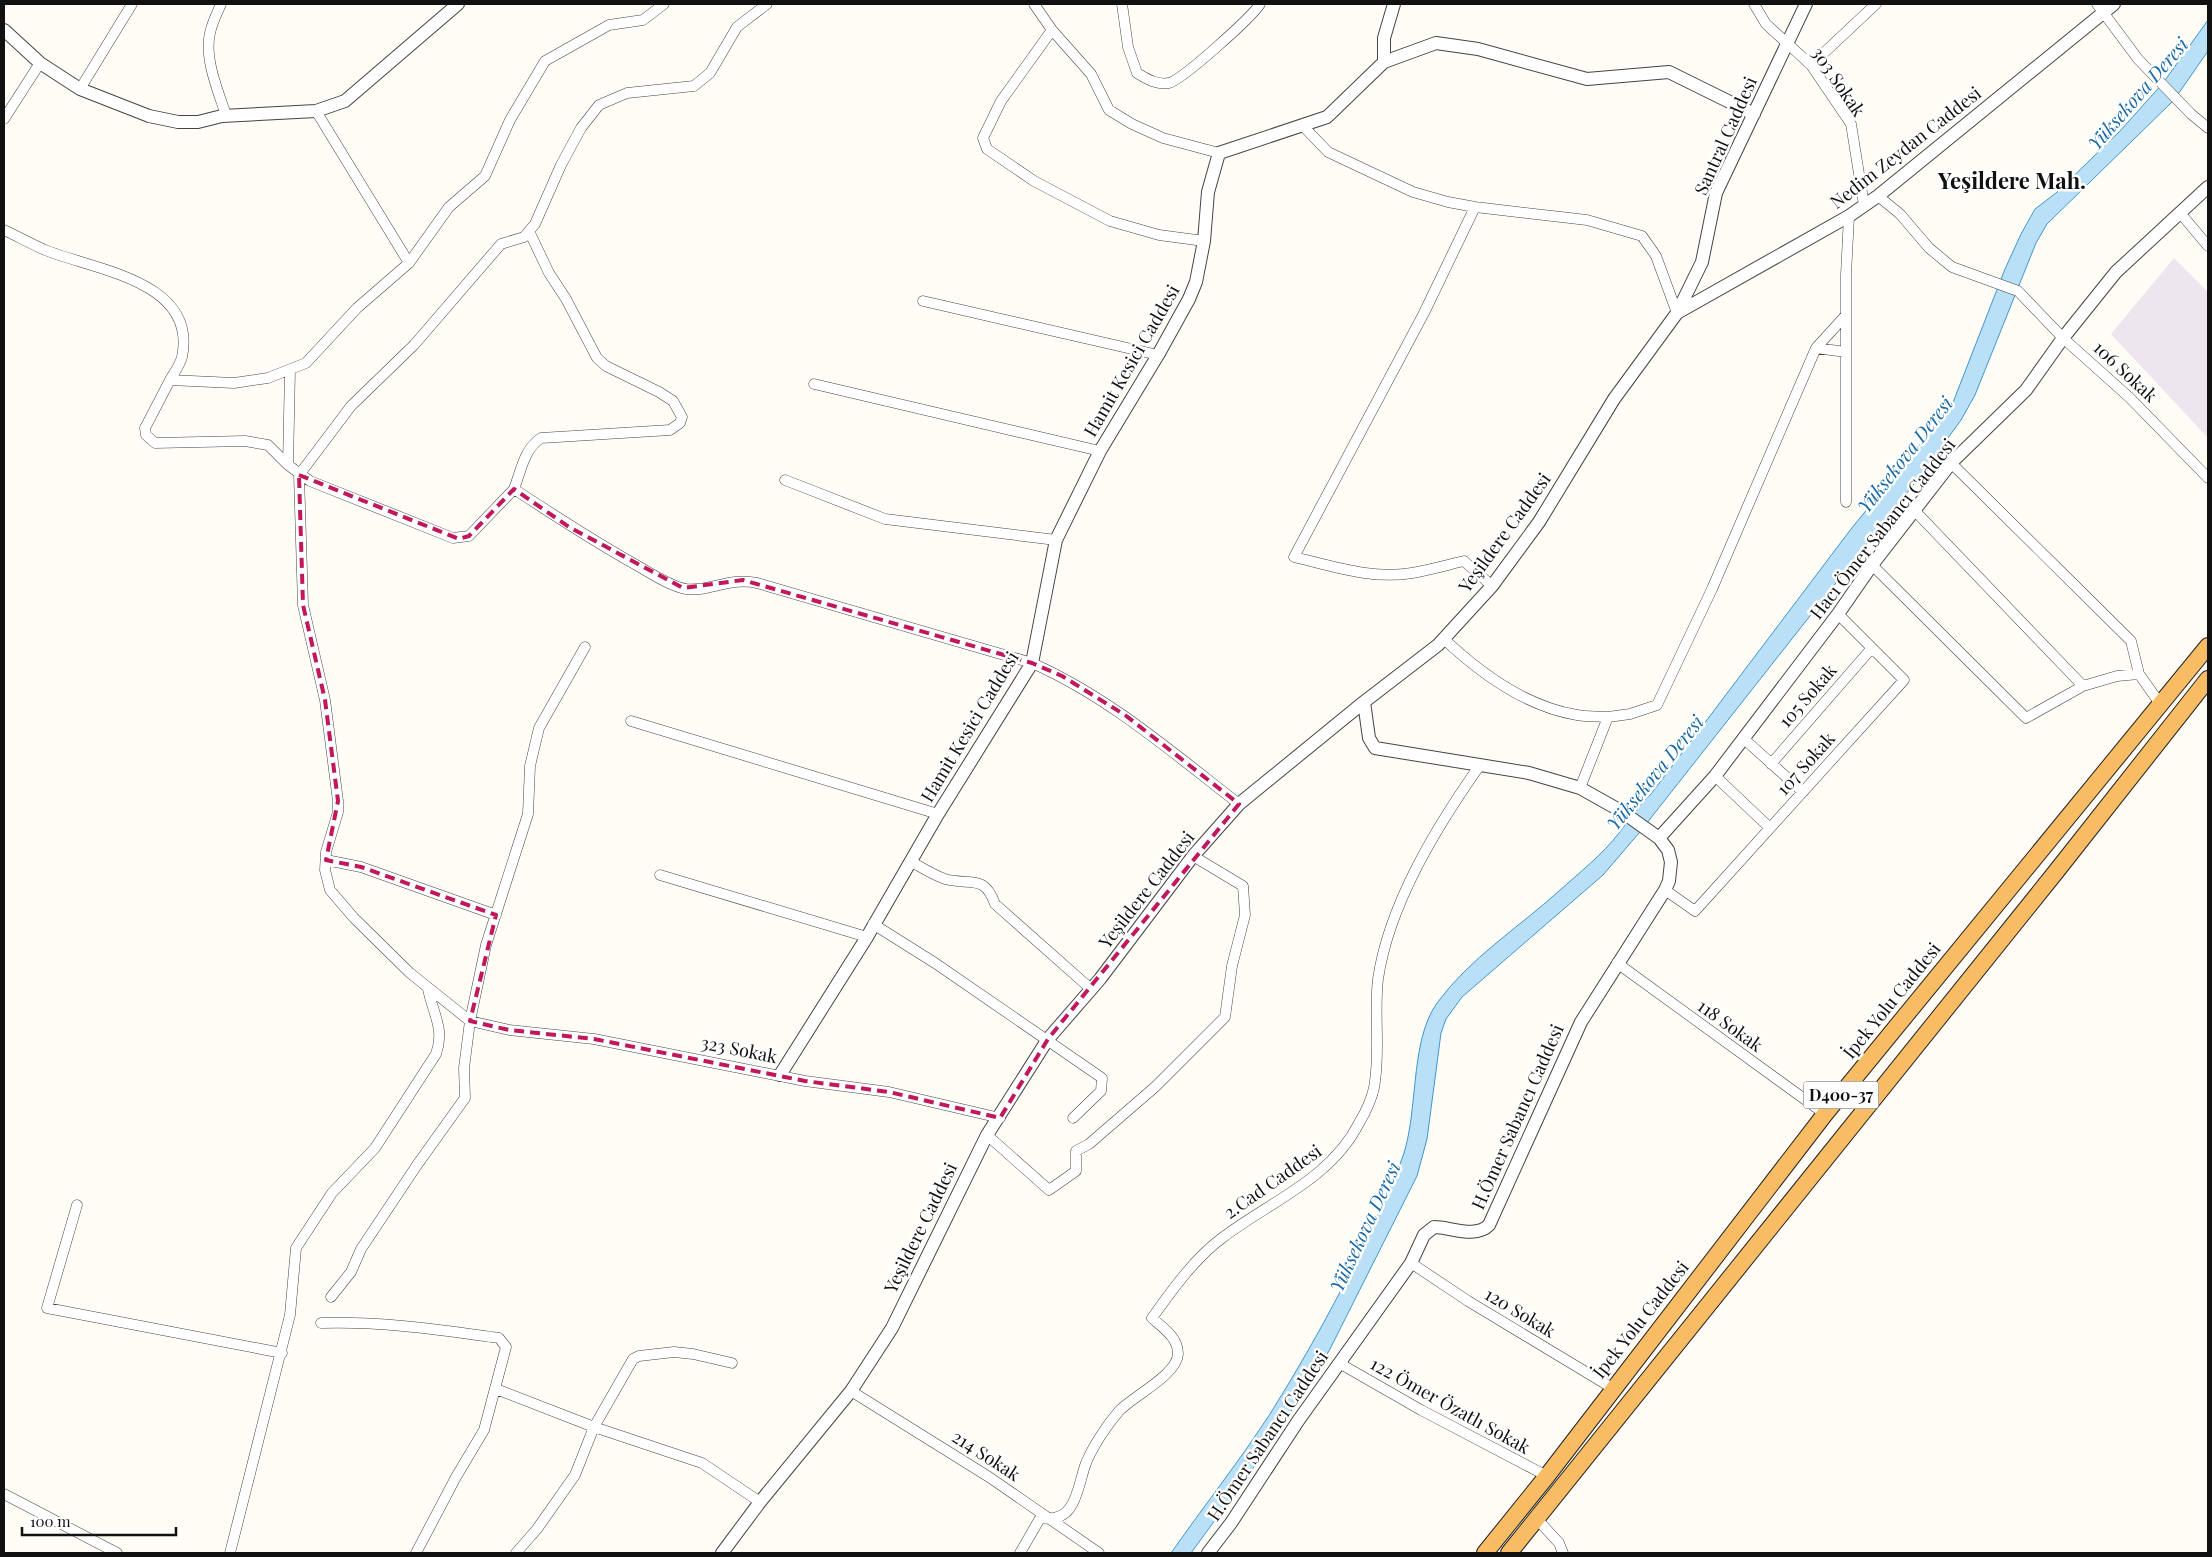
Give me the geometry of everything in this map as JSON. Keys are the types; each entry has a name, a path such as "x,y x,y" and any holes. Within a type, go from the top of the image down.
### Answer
{"highway":[{"name":"İpek Yolu Caddesi","path":"1485,1553 1547,1476 1825,1114 2208,646"},
{"name":"D400-37","path":"1509,1553 2208,679"}],"street":[{"path":"80,89 132,4"},
{"path":"221,4 208,41 211,62 226,116"},
{"path":"4,30 40,63 80,89 125,109 178,122 198,122 226,116 316,111 345,102 458,4"},
{"path":"170,380 234,383 268,378 306,363 357,308 409,263 449,207 485,176 510,120 545,61 610,25 643,20 664,4"},
{"path":"470,1021 428,989 354,918 330,890 325,870 338,812 338,801 325,700 304,605 299,475 351,406 414,345 501,244 524,237 535,224 580,128 599,105 627,93 694,86 710,73 737,27 767,4"},
{"path":"1122,4 1128,47 1136,73 1153,83 1171,83 1233,34 1260,4"},
{"path":"1384,62 1384,38 1394,4"},
{"name":"303 Sokak","path":"1754,4 1766,24 1812,65 1851,124 1864,205"},
{"name":"Santral Caddesi","path":"1678,313 1702,262 1716,193 1806,4"},
{"path":"1812,65 1876,4"},
{"name":"Nedim Zeydan Caddesi","path":"1678,313 1849,216 1878,196 2100,8 2114,4"},
{"path":"1039,5 1052,30 1091,74 1109,110 1132,124 1163,138 1218,153 1327,117 1384,62 1436,43 1478,50 1587,79 1669,72 1754,114"},
{"path":"2100,8 2138,59 2191,114 2208,128"},
{"path":"1052,30 1001,102 983,138 987,149 1034,181 1110,221 1160,235 1204,241"},
{"path":"4,118 40,63"},
{"path":"316,111 409,263"},
{"path":"1303,126 1328,152 1413,192 1475,207 1587,220 1642,236 1656,256 1678,313"},
{"name":"Hamit Kesici Caddesi","path":"780,1075 1032,663 1056,540 1100,451 1158,356 1189,299 1196,282 1204,241 1208,192 1218,153"},
{"name":"Hacı Ömer Sabancı Caddesi","path":"1654,835 1716,776 1838,614 1872,565 1951,464 2026,390 2063,338 2116,272 2181,214 2208,187"},
{"name":"106 Sokak","path":"1878,196 1900,214 1929,248 1952,267 2018,291 2063,338 2130,398 2208,478"},
{"path":"1475,207 1424,314 1294,557 1356,571 1395,574 1411,574 1464,560 1492,586"},
{"path":"2181,214 2208,246"},
{"path":"1846,502 1846,315 1849,216"},
{"path":"4,230 45,250 96,266 151,288 166,300 178,317 184,336 182,359 146,428 146,435 149,440 165,444 245,441 268,445 299,475 415,524 459,539 469,536 514,489 527,452 532,444 541,438 670,430 680,423 682,417 673,401 660,392 606,366 597,358 566,299 549,273 528,231"},
{"path":"923,301 1158,356"},
{"name":"Yeşildere Caddesi","path":"722,1553 760,1502 851,1391 892,1328 987,1135 1000,1118 1048,1039 1091,989 1193,856 1239,804 1444,638 1492,586 1539,522 1614,399 1678,313"},
{"path":"1444,638 1467,661 1520,694 1547,707 1577,715 1608,717 1630,714 1657,704 1712,589 1816,348 1846,315"},
{"path":"1816,348 1846,352"},
{"path":"288,465 290,370"},
{"path":"814,384 1100,451"},
{"path":"1951,464 2131,641 2139,674 2161,705"},
{"path":"786,480 885,519 1056,540"},
{"path":"514,489 569,527 657,576 683,588 695,589 733,580 757,583 1032,663 1062,676 1125,716 1239,804"},
{"path":"1914,510 2083,686"},
{"path":"1872,565 2026,718 2083,686 2117,676 2139,674"},
{"name":"107 Sokak","path":"1665,890 1695,911 1904,680 1838,614"},
{"path":"331,1297 351,1272 361,1249 417,1165 465,1098 464,1068 470,1021 486,945 528,814 530,766 539,728 584,647"},
{"name":"105 Sokak","path":"1771,764 1871,649"},
{"path":"1364,702 1369,738 1375,748 1538,776 1580,788 1621,811 1654,835"},
{"path":"1580,788 1608,717"},
{"path":"631,721 938,814"},
{"path":"1743,738 1803,792"},
{"name":"2.Cad Caddesi","path":"1020,1553 1041,1518 1051,1519 1068,1511 1074,1504 1087,1462 1119,1412 1170,1371 1178,1355 1175,1338 1152,1318 1165,1299 1200,1258 1221,1239 1329,1166 1345,1148 1360,1122 1376,1082 1378,979 1392,918 1447,811 1480,765"},
{"path":"1716,776 1770,828"},
{"name":"H.Ömer Sabancı Caddesi","path":"1208,1553 1339,1363 1411,1263 1424,1235 1434,1227 1479,1232 1489,1225 1581,1022 1665,890 1671,871 1671,862 1668,850 1654,835"},
{"path":"987,1135 1049,1190 1076,1171 1076,1151 1089,1144 1155,1087 1225,1017 1232,966 1244,915 1242,886 1193,856"},
{"path":"326,860 361,867 496,915"},
{"path":"910,861 944,879 959,882 976,881 984,886 992,894 995,904 1091,989"},
{"path":"660,875 866,937"},
{"path":"873,924 1048,1039 1102,1078 1101,1091 1073,1118"},
{"name":"118 Sokak","path":"1617,963 1825,1114"},
{"path":"230,1553 282,1353 290,1315 296,1248 332,1193 375,1148 436,1054 441,1040 441,1032 428,989"},
{"name":"323 Sokak","path":"470,1021 509,1030 594,1039 805,1081 889,1092 1000,1118"},
{"path":"77,1205 47,1308 282,1353"},
{"name":"120 Sokak","path":"1411,1263 1468,1301 1614,1389"},
{"path":"321,1323 362,1322 499,1338 506,1347 484,1430 456,1477 416,1553"},
{"path":"516,1553 537,1529 576,1475 594,1428 633,1359 639,1356 674,1352 693,1354 732,1363"},
{"name":"122 Ömer Özatlı Sokak","path":"1339,1363 1420,1410 1547,1476"},
{"path":"496,1389 594,1428 702,1464 760,1502"},
{"name":"214 Sokak","path":"851,1391 989,1477 1099,1553"},
{"path":"4,1494 117,1553"},
{"path":"1537,1519 1559,1543 1563,1553"}],"highlighted area":[{"path":"299,475 459,539 469,536 514,489 569,527 683,588 743,580 1032,663 1062,676 1125,715 1239,804 1048,1039 1000,1118 889,1092 805,1081 594,1039 509,1030 470,1021 496,915 361,867 326,860 338,801 325,700 303,605"}],"shaded area":[{"path":"2174,258 2208,292 2208,438 2111,334"}],"water":[{"path":"2208,20 2208,51 2174,100 2047,224 2036,243 1975,395 1961,420 1921,475 1639,833 1603,875 1462,997 1446,1019 1441,1033 1427,1139 1417,1176 1329,1351 1267,1449 1191,1553 1171,1553 1270,1414 1324,1323 1372,1229 1400,1164 1406,1145 1422,1039 1428,1020 1437,1003 1479,958 1598,856 1613,841 1651,794 1851,529 1952,405 2005,269 2035,209 2056,193 2120,131 2163,83"}],"district":[{"name":"Yeşildere Mah.","path":"2012,181"}],"water label":[{"name":"Yüksekova Deresi","path":"2138,94"},
{"name":"Yüksekova Deresi","path":"1905,455"},
{"name":"Yüksekova Deresi","path":"1655,773"},
{"name":"Yüksekova Deresi","path":"1365,1227"}]}
